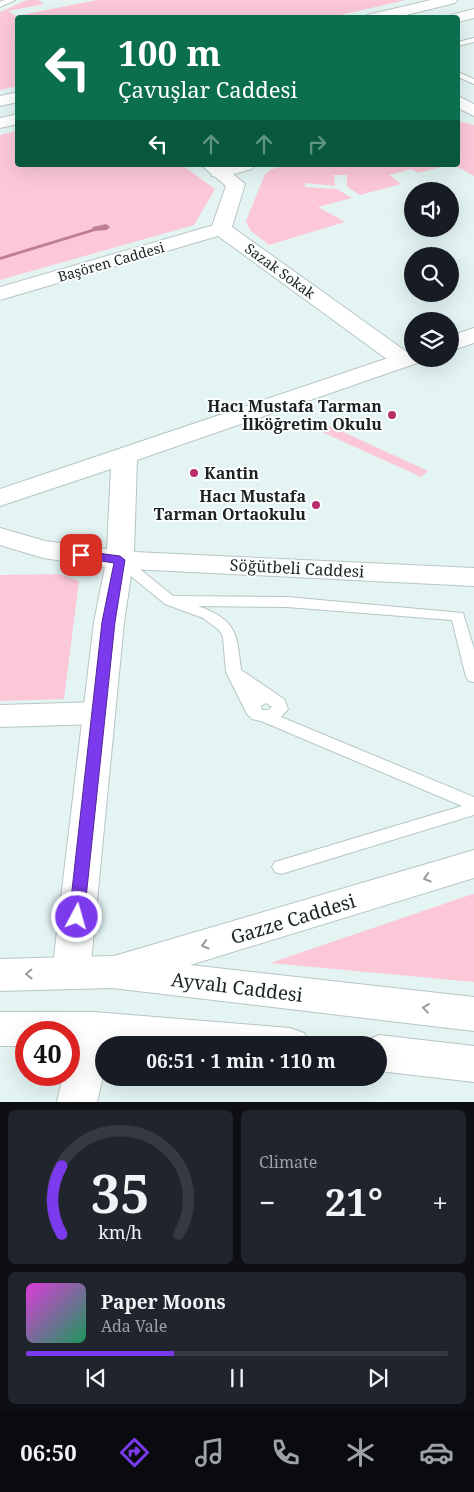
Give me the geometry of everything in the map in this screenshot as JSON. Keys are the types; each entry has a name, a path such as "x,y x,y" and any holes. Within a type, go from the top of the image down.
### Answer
{"street":[{"path":"385,15 450,0"},
{"path":"460,17 474,13"},
{"path":"0,101 15,98"},
{"path":"0,122 15,119"},
{"path":"215,168 236,184 221,229"},
{"name":"Başören Caddesi","path":"0,294 221,229"},
{"name":"Sazak Sokak","path":"221,229 404,355"},
{"path":"459,341 474,335"},
{"path":"0,498 404,359"},
{"path":"71,973 108,622 120,560 124,456"},
{"name":"Söğütbeli Caddesi","path":"0,536 43,549 120,560 474,577"},
{"path":"0,716 99,713"},
{"name":"Gazze Caddesi","path":"112,972 312,914 474,864"},
{"name":"Ayvalı Caddesi","path":"0,975 112,972 474,1014"},
{"path":"0,1028 94,1029 180,1036"},
{"path":"77,1102 94,1029"},
{"path":"387,1054 474,1064"}],"lane":[{"path":"0,5 11,0"},
{"path":"460,44 474,40"},
{"path":"460,75 474,82"},
{"path":"120,560 170,600 208,615 224,627 230,638 234,672 258,715 273,713 330,744 474,804"},
{"path":"170,600 287,602 458,616 474,677"},
{"path":"234,672 268,697 279,702 273,713"},
{"path":"252,707 259,698 268,697"},
{"path":"281,867 474,809"}],"shaded area":[{"path":"27,0 38,0 44,4 8,11 15,15 15,86 0,90 0,12"},
{"path":"97,0 406,0 340,15 21,15"},
{"path":"460,122 474,125 474,176 458,167 460,167"},
{"path":"15,131 15,167 185,167 215,189 194,225 0,280 0,135"},
{"path":"280,167 440,167 418,173 411,169 389,175 401,184 360,195 347,187 347,175 334,175 335,186 306,183 304,187 337,189 352,198 318,207 345,222 269,245 250,230 246,221 265,174 272,169"},
{"path":"106,224 110,227 107,230 95,231 0,260 0,257"},
{"path":"330,426 428,471 421,477 322,432"},
{"path":"59,574 79,581 64,699 0,701 0,575"},
{"path":"474,894 474,982 270,963 467,896"}],"place":[{"name":"Hacı Mustafa Tarman İlköğretim Okulu","path":"392,415"},
{"name":"Kantin","path":"194,473"},
{"name":"Hacı Mustafa Tarman Ortaokulu","path":"316,505"}],"route":[{"path":"77,917 108,622 120,560 81,555"}]}
